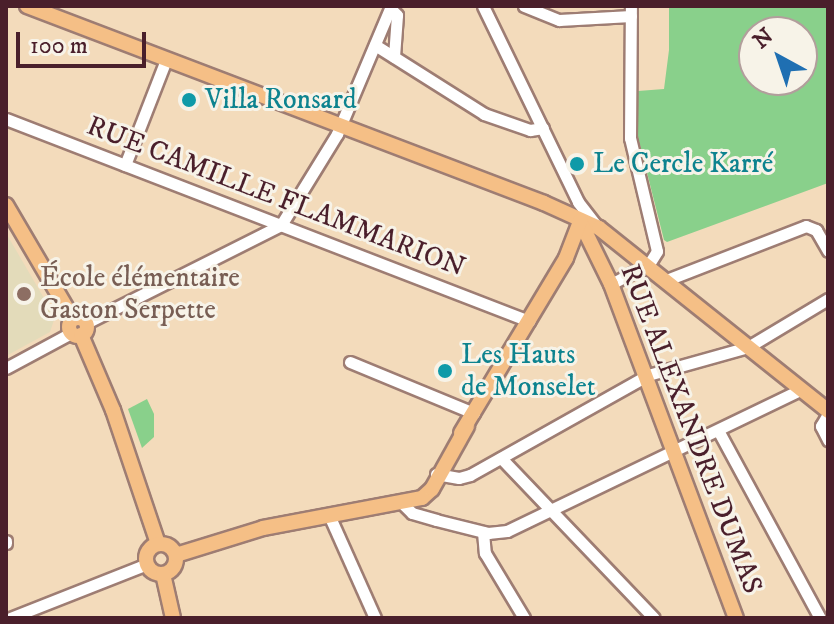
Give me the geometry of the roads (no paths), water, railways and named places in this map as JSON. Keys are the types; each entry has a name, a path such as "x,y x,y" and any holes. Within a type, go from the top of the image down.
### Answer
{"main road":[{"path":"27,6 558,209 599,228 628,255 828,412"},
{"path":"6,205 78,328 113,410 158,544"},
{"path":"558,209 571,248"},
{"path":"176,555 263,528 425,498 443,473 470,419 571,248 580,221"},
{"name":"RUE ALEXANDRE DUMAS","path":"580,221 611,284 735,618"},
{"path":"571,248 589,241 628,255"},
{"path":"158,544 168,546 176,555 173,569 163,574 155,573 147,564 148,552 158,544"},
{"path":"163,574 173,618"}],"street":[{"path":"483,6 576,198 599,228"},
{"path":"524,6 559,20 631,11 630,138 657,245 655,256 644,266 611,284"},
{"path":"391,7 397,15 394,57"},
{"path":"6,368 281,225 341,127 391,7"},
{"path":"375,45 484,114 530,130 543,128"},
{"path":"125,165 166,60"},
{"name":"RUE CAMILLE FLAMMARION","path":"6,119 529,321"},
{"path":"558,209 576,198"},
{"path":"576,198 580,221"},
{"path":"664,281 806,226 816,230 828,251"},
{"path":"443,473 470,475 645,377 748,347 828,299"},
{"path":"350,362 470,419"},
{"path":"402,503 412,513 483,532 507,531 719,432 800,390"},
{"path":"828,412 821,423 828,440"},
{"path":"719,432 820,618"},
{"path":"501,458 654,618"},
{"path":"425,498 430,513 452,523"},
{"path":"329,515 375,618"},
{"path":"483,532 485,553 524,618"},
{"path":"10,618 147,564"}],"place":[{"name":"Villa Ronsard","path":"189,100"},
{"name":"Le Cercle Karré","path":"577,164"},
{"name":"École élémentaire Gaston Serpette","path":"24,294"},
{"name":"Les Hauts de Monselet","path":"445,371"}]}
